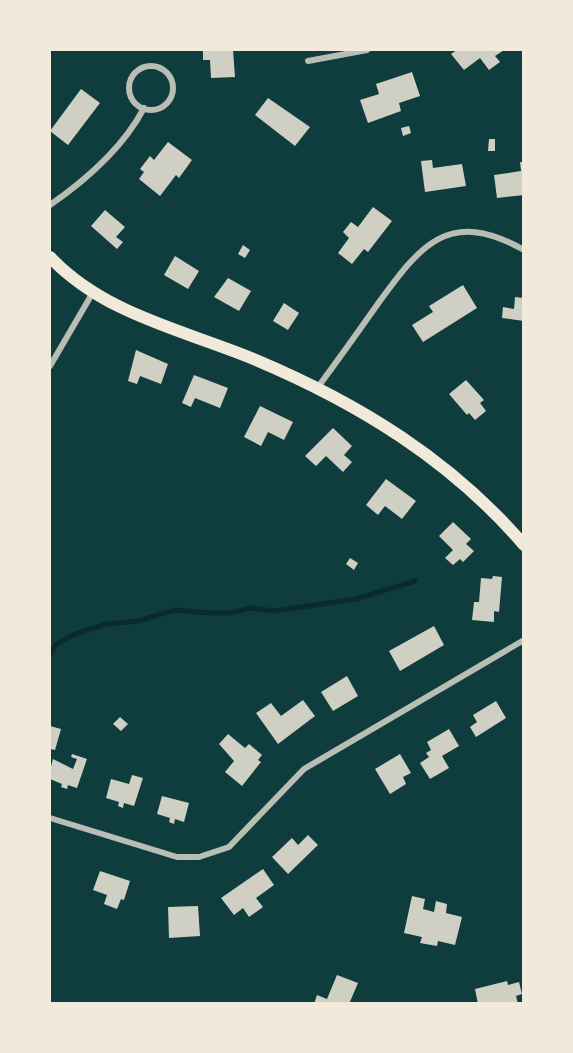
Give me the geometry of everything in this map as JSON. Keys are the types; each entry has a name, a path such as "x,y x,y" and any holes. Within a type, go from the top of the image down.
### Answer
{"main road":[{"path":"50,257 73,280 92,294 126,312 254,360 318,387 362,410 427,455 483,502 524,545"}],"street":[{"path":"308,60 367,50"},
{"path":"158,67 170,78 171,95 161,107 144,108 132,98 131,81 141,69 158,67"},
{"path":"50,206 91,174 131,128 144,108"},
{"path":"318,387 405,266 425,246 455,233 477,231 502,238 524,250"},
{"path":"50,366 92,294"},
{"path":"50,818 177,857 199,858 219,852 237,840 304,769 524,640"}],"building":[{"path":"203,50 233,50 235,77 211,78 210,60 203,60"},
{"path":"457,50 504,50 495,56 500,62 489,70 480,58 464,70 451,54"},
{"path":"412,72 420,96 399,103 401,111 368,123 360,100 379,94 376,84"},
{"path":"81,89 100,103 68,145 50,131"},
{"path":"268,98 310,127 295,146 255,115"},
{"path":"409,126 411,133 403,136 401,128"},
{"path":"489,139 495,139 495,151 488,151"},
{"path":"168,142 192,160 179,178 176,175 160,196 139,179 144,172 140,169 150,156 154,160"},
{"path":"432,160 433,168 462,164 466,186 425,192 421,161"},
{"path":"520,162 524,162 524,195 497,198 494,175 521,171"},
{"path":"373,207 392,221 368,252 364,249 352,264 338,253 349,238 343,232 351,222 358,227"},
{"path":"105,210 125,227 116,237 123,242 117,249 91,226"},
{"path":"243,245 250,250 245,258 238,254"},
{"path":"175,256 199,271 188,289 164,275"},
{"path":"228,278 251,291 239,311 214,297"},
{"path":"463,285 477,308 423,342 412,325 433,312 429,306"},
{"path":"515,297 524,298 524,321 502,318 503,307 514,309"},
{"path":"284,303 299,313 288,330 273,321"},
{"path":"136,350 168,364 161,384 140,376 137,384 128,381"},
{"path":"194,375 228,388 220,408 195,398 191,407 182,403"},
{"path":"466,380 484,400 480,403 486,411 475,420 469,413 467,415 449,394"},
{"path":"260,406 293,422 284,440 268,432 261,446 244,437"},
{"path":"333,428 352,446 344,455 352,462 343,472 326,456 316,466 305,456"},
{"path":"386,479 416,501 402,519 385,506 378,515 366,505"},
{"path":"453,522 471,539 466,544 474,551 463,562 460,559 453,565 445,558 453,550 439,536"},
{"path":"350,558 358,563 354,570 346,564"},
{"path":"493,576 502,577 499,612 494,611 494,622 472,620 474,602 479,602 481,578 492,579"},
{"path":"434,626 444,645 400,671 389,651"},
{"path":"347,676 358,696 333,711 321,692"},
{"path":"303,700 315,716 278,744 256,713 271,703 281,716"},
{"path":"496,701 506,718 476,737 470,727 477,722 473,715"},
{"path":"120,717 128,724 121,731 113,724"},
{"path":"50,726 61,729 55,750 50,749"},
{"path":"449,729 459,746 442,756 449,768 430,779 420,763 429,757 426,753 431,750 427,742"},
{"path":"228,734 245,748 249,744 262,755 258,760 261,762 242,786 225,772 234,761 219,744"},
{"path":"72,754 87,759 77,788 68,785 67,789 50,779 50,770 53,759 73,769 77,759 71,757"},
{"path":"400,754 411,773 403,777 406,784 390,794 375,769"},
{"path":"132,775 143,778 134,806 124,803 123,808 118,806 119,802 106,798 111,779 129,784"},
{"path":"162,796 189,803 184,822 175,819 174,824 169,822 170,818 157,814"},
{"path":"308,835 318,845 288,874 272,857 292,838 298,845"},
{"path":"263,869 274,885 256,898 263,907 249,917 243,908 234,915 221,898"},
{"path":"100,871 130,881 124,900 121,899 117,909 104,904 107,895 93,890"},
{"path":"412,896 425,899 423,909 434,912 436,901 447,904 446,913 462,917 455,945 438,941 437,946 420,943 422,937 404,933"},
{"path":"198,906 200,936 169,938 168,907"},
{"path":"337,975 358,983 349,1004 314,1004 317,995 327,999"},
{"path":"507,981 508,985 519,982 522,994 516,996 518,1004 478,1004 475,989"}],"waterway":[{"path":"50,654 56,644 75,634 107,624 138,621 175,610 229,613 252,608 274,611 356,599 415,581"}]}
